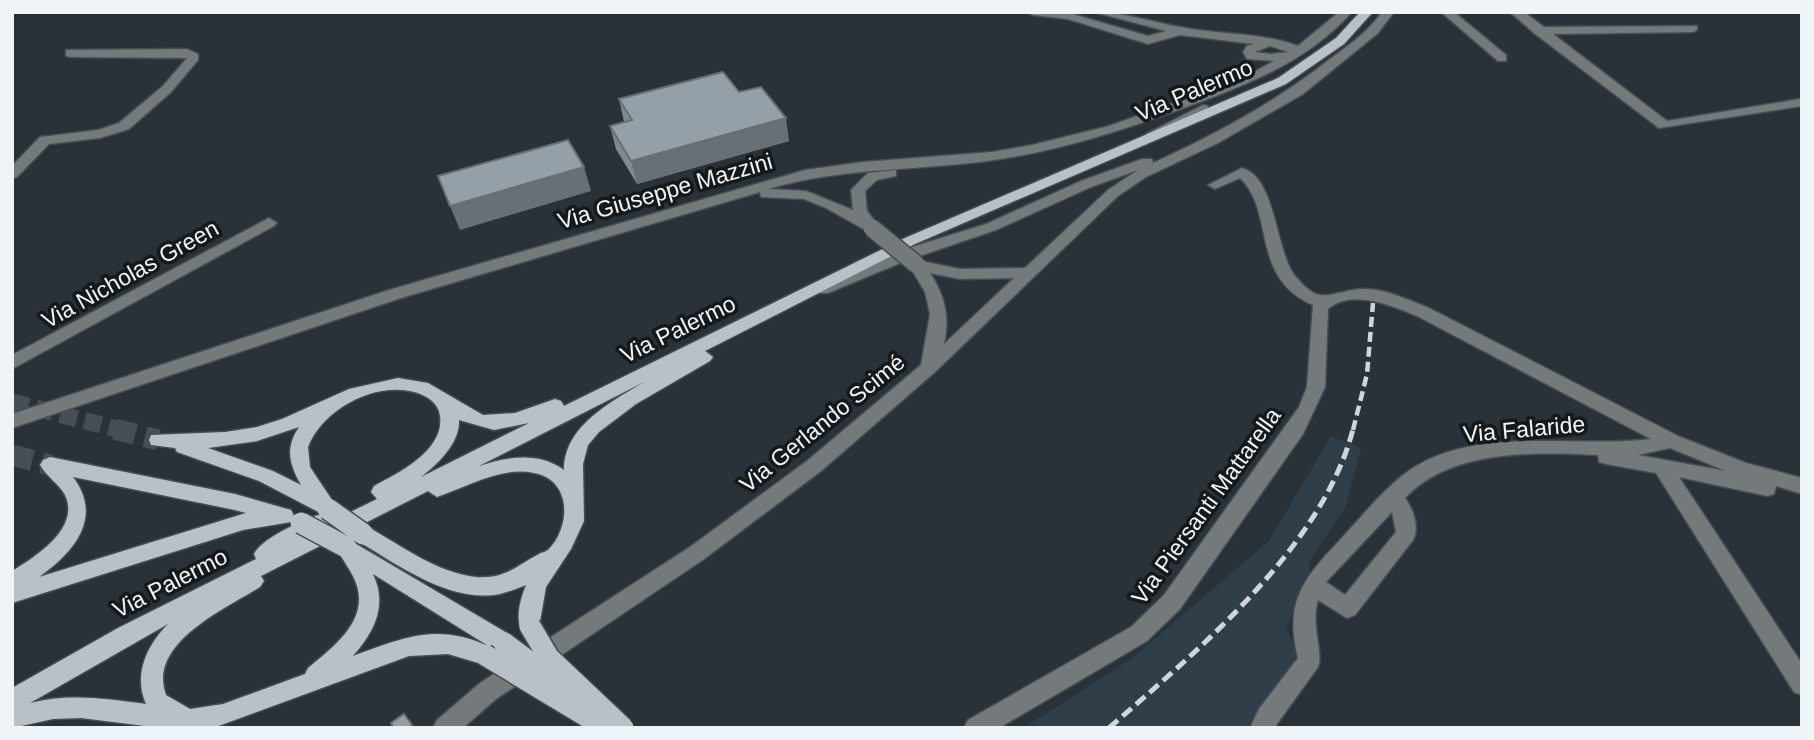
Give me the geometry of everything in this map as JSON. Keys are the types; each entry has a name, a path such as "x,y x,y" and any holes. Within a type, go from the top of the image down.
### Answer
{"main road":[{"name":"Via Palermo","path":"12,701 125,635 215,589 343,530 910,241 1051,178 1282,81 1340,41 1367,12"},
{"path":"606,728 494,649 343,530 266,476 230,461 158,440 217,441 263,433 368,389 400,384 419,386 439,395 474,419 505,422 536,415 918,230 986,199 1051,178"},
{"path":"623,728 549,658 530,626 531,593 573,524 575,449 583,434 599,419 718,349 786,304"},
{"path":"215,589 286,539 395,486 429,461 441,447 450,424 449,410 439,395"},
{"path":"304,685 356,638 370,605 369,590 343,530 300,471 298,451 303,436 315,421 343,399"},
{"path":"190,720 161,708 153,698 152,673 158,655 168,639 186,622 343,530 503,465 527,464 548,469 566,482 574,498"},
{"path":"12,582 51,556 66,538 75,520 78,504 74,495 50,465 235,502 343,530 437,576 467,586 496,585 520,577 541,565 559,548"},
{"path":"12,594 243,522 293,519"},
{"path":"12,692 125,635"},
{"path":"12,719 53,708 81,707 190,720 233,712 409,646 427,642 494,649 617,728"}],"street":[{"path":"1033,12 1069,16 1148,40 1180,31"},
{"path":"1100,12 1195,34 1290,47 1295,55 1271,58 1251,55 1195,34"},
{"name":"Via Giuseppe Mazzini","path":"12,421 395,294 817,172 992,156 1114,129 1251,76 1295,55 1346,12"},
{"path":"786,304 899,257 991,227 1086,184 1213,140 1298,91 1374,31 1388,12"},
{"path":"1447,12 1502,58"},
{"path":"1516,12 1664,124 1800,103"},
{"name":"Via Giuseppe Mazzini","path":"1269,43 1300,38 1328,27"},
{"path":"1538,31 1693,28"},
{"path":"1142,140 1175,122 1238,95 1251,76 1251,48 1269,43"},
{"path":"1235,50 1249,64 1251,76"},
{"path":"12,174 45,140 100,134 124,126 166,89 194,57 187,53 70,52"},
{"name":"Via Gerlando Scimé","path":"445,728 488,691 697,553 814,466 929,368 1114,193 1141,174 1213,140"},
{"path":"872,228 860,211 857,199 858,190 873,176 957,170 992,156"},
{"path":"1216,184 1242,172 1251,177 1258,189 1268,233 1280,267 1303,293 1323,303 1346,295 1374,295 1423,312 1671,441 1742,469 1802,486"},
{"path":"698,205 718,208 767,194 794,192 829,203 872,228 917,265 938,299 939,316 929,368"},
{"name":"Via Nicholas Green","path":"12,363 269,223"},
{"path":"917,265 960,274 1027,273"},
{"name":"Via Piersanti Mattarella","path":"976,728 1139,634 1172,602 1296,429 1308,408 1316,387 1323,303"},
{"name":"Via Falaride","path":"1262,728 1267,717 1310,660 1301,630 1308,592 1409,481 1426,469 1444,463 1520,449 1651,448 1671,441"},
{"path":"1558,447 1661,465 1802,495"},
{"path":"1661,465 1802,684"},
{"path":"1313,585 1347,608 1406,534 1403,511 1394,499"}],"shaded area":[{"path":"1331,436 1361,448 1345,508 1309,562 1311,569 1301,588 1297,609 1286,626 1298,654 1254,728 1023,728 1130,660 1269,541"}],"building":[{"path":"723,72 739,92 761,87 786,118 631,161 610,126 632,120 619,99"},
{"path":"568,140 584,167 450,206 438,176"},
{"path":"404,714 412,725 408,728 394,728 391,723"}],"tunnel":[{"path":"12,402 121,430"},
{"path":"115,429 158,440"},
{"path":"12,455 50,465"}],"railway":[{"path":"1353,430 1367,374 1373,303"},
{"path":"1109,728 1217,631 1286,555 1315,515 1338,473 1353,429"}]}
